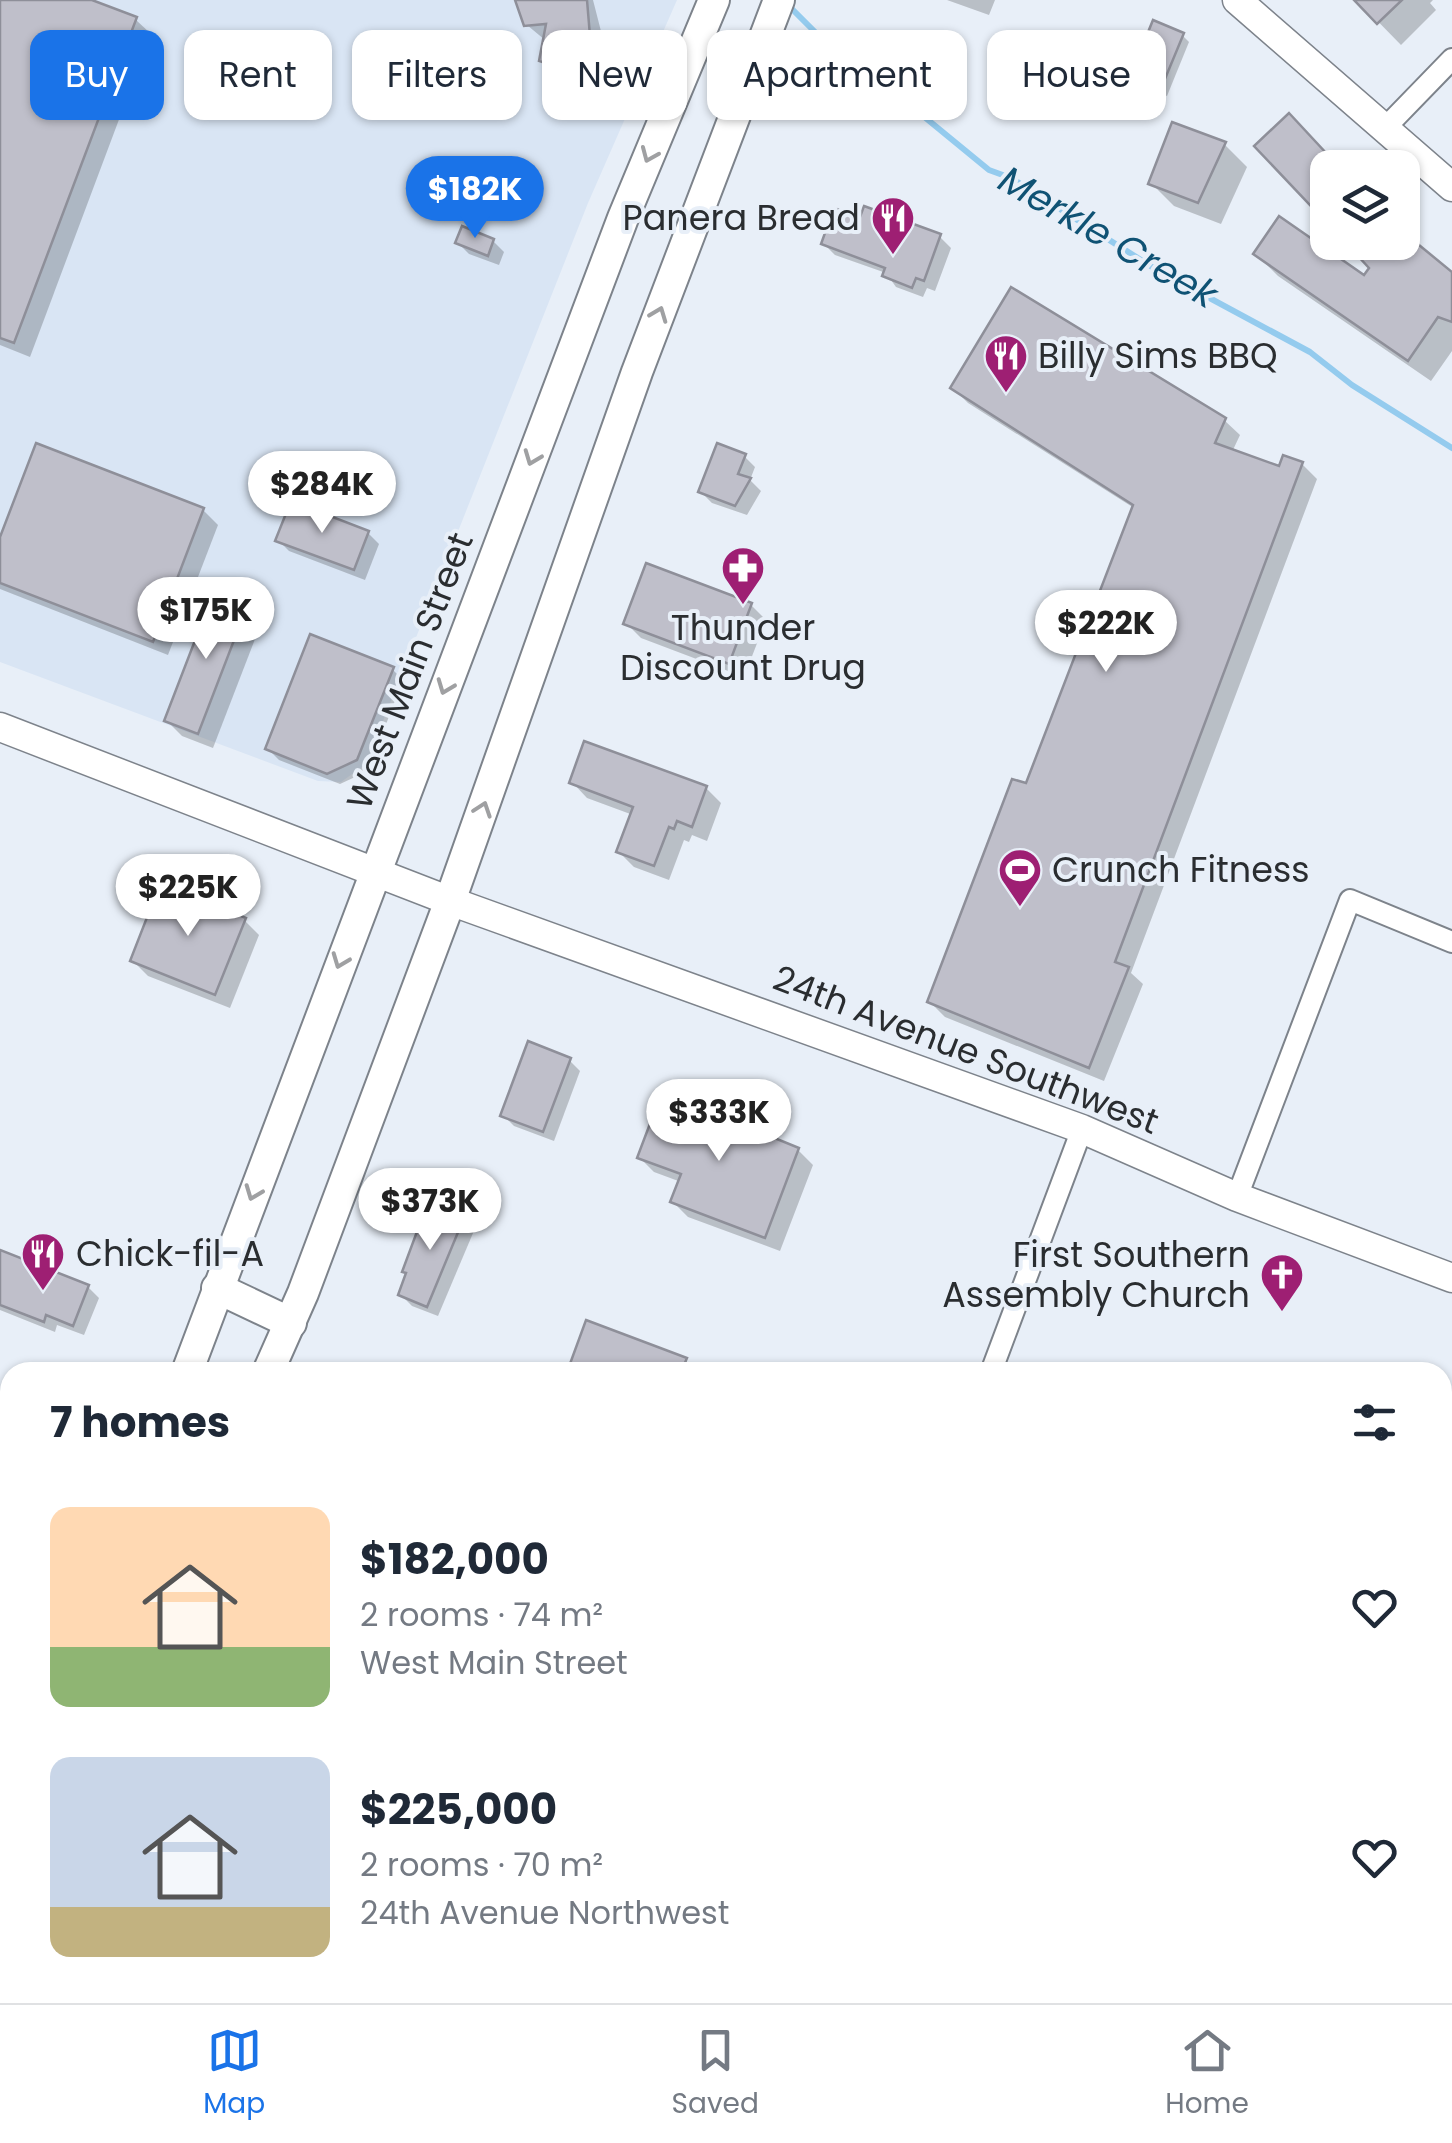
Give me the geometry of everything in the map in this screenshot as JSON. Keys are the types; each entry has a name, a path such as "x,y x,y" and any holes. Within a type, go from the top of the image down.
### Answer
{"main road":[{"name":"West Main Street","path":"191,1362 623,218 714,0"},
{"path":"1237,0 1387,126 1452,187"},
{"path":"273,1362 291,1323 450,901 637,372 778,4"},
{"name":"24th Avenue Southwest","path":"0,727 450,901 1082,1129 1237,1196 1452,1278"},
{"path":"217,1288 291,1323"}],"street":[{"path":"1387,126 1452,59"},
{"path":"1237,1196 1350,900 1452,942"},
{"path":"995,1362 1082,1129"}],"shaded area":[{"path":"0,0 677,0 664,30 542,30 542,120 624,120 366,764 341,782 318,781 0,662"}],"building":[{"path":"0,0 92,0 137,17 132,30 30,30 30,120 98,120 14,343 0,338"},
{"path":"515,0 587,0 590,30 545,30 546,24 524,26"},
{"path":"1354,0 1402,0 1377,24"},
{"path":"1153,20 1184,33 1166,76 1166,30 1149,30"},
{"path":"1289,113 1323,150 1310,150 1310,205 1254,146"},
{"path":"1172,122 1226,142 1198,203 1148,184"},
{"name":"Panera Bread","path":"864,206 941,234 924,281 916,278 912,288 882,276 885,268 821,244 834,208 860,217"},
{"path":"1279,216 1310,238 1310,260 1342,260 1364,275 1369,268 1362,260 1420,260 1420,246 1452,272 1452,322 1438,317 1408,361 1253,254"},
{"path":"462,226 494,239 488,256 455,243"},
{"path":"1011,287 1226,418 1215,443 1279,466 1283,455 1303,462 1115,962 1129,967 1089,1068 927,1002 1012,779 1026,783 1133,505 950,388"},
{"path":"36,443 204,508 153,642 0,583 0,537"},
{"path":"717,443 746,454 738,474 751,478 735,506 698,492"},
{"path":"291,501 369,531 354,570 275,541"},
{"path":"646,563 752,603 729,664 623,624"},
{"path":"214,591 248,604 198,734 164,721"},
{"path":"310,634 394,667 357,760 327,774 265,749"},
{"path":"584,741 707,786 692,827 677,821 674,829 669,827 654,866 616,852 633,807 569,783"},
{"path":"160,884 246,918 215,995 130,961"},
{"path":"528,1041 571,1058 543,1132 500,1116"},
{"path":"662,1092 799,1148 765,1238 670,1202 681,1174 637,1158"},
{"path":"441,1204 466,1213 427,1307 398,1295 406,1273 402,1272 425,1210 437,1214"},
{"name":"Chick-fil-A","path":"0,1250 89,1285 73,1326 46,1315 44,1322 0,1305"},
{"path":"586,1320 687,1358 685,1362 571,1362"}],"waterway":[{"name":"Merkle Creek","path":"788,5 829,46 883,83 989,170 1011,178 1152,267 1310,352 1352,385 1452,448"}],"place":[{"name":"Panera Bread","path":"893,256"},
{"name":"Billy Sims BBQ","path":"1006,394"},
{"name":"Thunder Discount Drug","path":"743,606"},
{"name":"Crunch Fitness","path":"1020,908"},
{"name":"Chick-fil-A","path":"43,1292"},
{"name":"First Southern Assembly Church","path":"1282,1313"}]}
